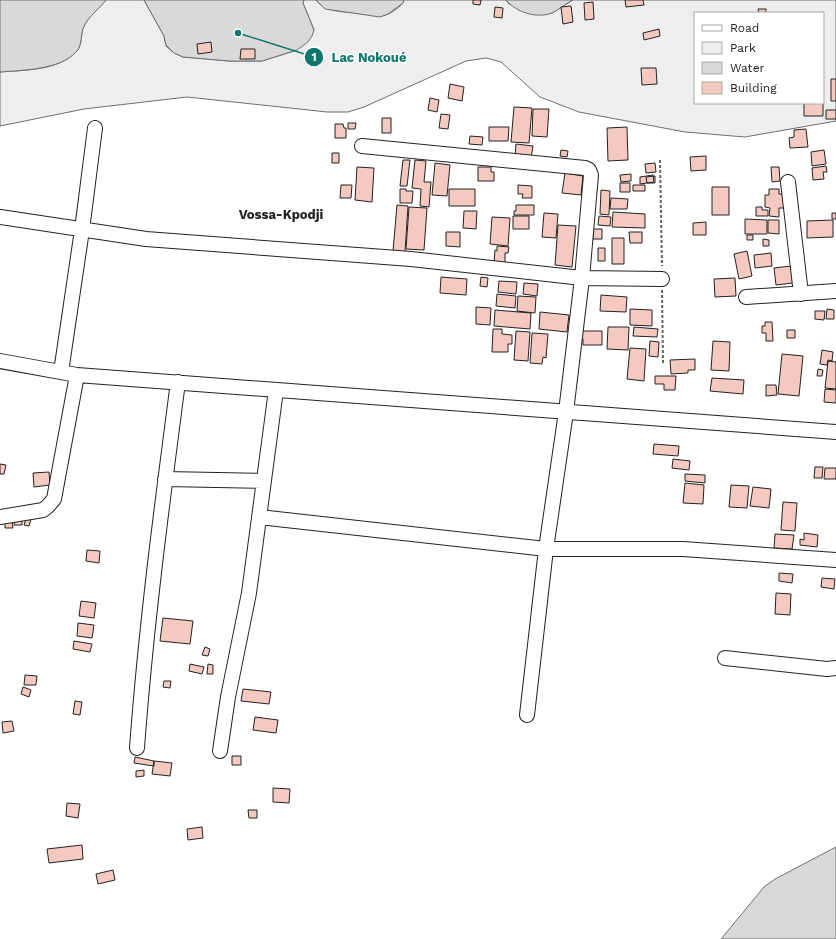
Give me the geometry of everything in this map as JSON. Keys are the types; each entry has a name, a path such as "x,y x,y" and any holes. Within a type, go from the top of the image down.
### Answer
{"street":[{"path":"61,372 82,230 95,128"},
{"path":"362,146 585,168 589,170 591,175 582,278 566,412 546,549 527,715"},
{"path":"788,182 801,294"},
{"path":"0,217 146,239 403,258 582,278 662,278"},
{"path":"746,297 836,291"},
{"path":"0,361 77,375 836,432"},
{"path":"0,517 43,510 54,499 77,375"},
{"path":"137,748 142,684 165,479 178,382"},
{"path":"220,751 228,697 249,593 276,390"},
{"path":"165,479 263,481"},
{"path":"259,517 546,549 683,548 836,560"},
{"path":"725,658 827,669 836,668"}],"path":[{"path":"660,160 663,363"}],"green space":[{"path":"106,0 144,0 164,36 166,46 174,53 183,57 229,61 262,61 297,50 314,30 303,3 304,0 316,0 325,8 331,10 380,16 395,10 403,3 404,0 506,0 509,4 552,13 573,0 836,0 836,121 745,137 685,132 579,112 540,97 501,62 486,58 466,61 364,107 348,112 327,112 187,97 84,109 0,126 0,72 30,70 50,66 69,58 78,49 81,43 83,29 91,15"}],"water":[{"path":"0,0 106,0 86,22 83,29 81,43 76,52 69,58 51,66 30,70 0,72"},
{"path":"144,0 304,0 303,3 314,30 308,42 297,50 262,61 229,61 183,57 174,53 166,45 164,36"},
{"path":"316,0 404,0 403,3 388,14 380,17 325,9"},
{"path":"506,0 573,0 552,13 546,15 533,15 515,8"},
{"path":"836,847 836,939 721,939 764,887 775,879"}],"building":[{"path":"473,0 481,0 480,5 473,4"},
{"path":"625,0 643,0 644,5 626,7"},
{"path":"593,2 594,19 585,20 584,3"},
{"path":"571,6 573,22 563,24 561,7"},
{"path":"495,7 503,8 502,18 494,17"},
{"path":"758,9 766,9 766,12 759,12"},
{"path":"659,29 660,36 644,40 643,33"},
{"path":"211,42 212,52 198,54 197,44"},
{"path":"241,49 255,49 255,59 240,59"},
{"path":"641,68 656,68 657,84 642,85"},
{"path":"831,79 836,79 836,101 831,101"},
{"path":"450,84 464,87 462,101 448,98"},
{"path":"430,98 439,100 437,112 428,110"},
{"path":"804,104 823,104 823,116 804,116"},
{"path":"514,107 532,108 529,143 511,142"},
{"path":"533,109 549,109 547,137 532,136"},
{"path":"826,110 836,110 836,119 826,119"},
{"path":"441,114 450,115 448,129 439,128"},
{"path":"382,118 391,118 391,133 382,133"},
{"path":"348,123 356,123 355,129 348,129"},
{"path":"335,124 343,124 344,128 346,128 346,138 335,138"},
{"path":"489,127 509,127 508,141 489,141"},
{"path":"627,127 628,160 608,161 607,128"},
{"path":"806,129 808,147 790,148 789,138 794,137 794,130"},
{"path":"470,136 483,137 482,145 469,144"},
{"path":"516,144 533,146 531,158 515,156"},
{"path":"561,150 568,151 567,157 560,156"},
{"path":"824,150 826,164 812,166 811,152"},
{"path":"332,153 339,153 339,163 332,163"},
{"path":"706,156 706,170 691,171 690,157"},
{"path":"403,160 410,160 407,186 400,186"},
{"path":"415,160 426,161 424,182 431,182 429,207 420,206 421,189 412,188"},
{"path":"435,163 450,165 447,196 432,195"},
{"path":"655,163 656,172 646,173 645,164"},
{"path":"826,166 827,172 823,172 824,179 813,180 812,168"},
{"path":"357,167 374,168 372,202 355,200"},
{"path":"478,167 491,167 491,172 494,172 494,181 478,181"},
{"path":"771,167 779,167 780,181 772,182"},
{"path":"565,173 583,176 581,195 562,193"},
{"path":"631,174 631,181 621,182 620,175"},
{"path":"653,175 654,182 640,184 640,177"},
{"path":"655,176 655,183 647,183 646,177"},
{"path":"620,183 630,183 630,192 620,192"},
{"path":"341,185 352,185 351,198 340,198"},
{"path":"518,185 532,186 532,198 522,198 523,194 518,194"},
{"path":"633,185 645,185 645,191 633,191"},
{"path":"712,187 729,187 729,215 712,215"},
{"path":"400,189 413,191 412,203 400,203"},
{"path":"449,189 475,189 475,206 449,206"},
{"path":"769,189 779,189 779,194 784,194 784,208 779,208 779,217 769,216 770,208 765,207 765,195 769,195"},
{"path":"601,190 610,191 609,215 600,214"},
{"path":"611,198 628,199 627,209 610,209"},
{"path":"397,205 408,206 405,252 393,251"},
{"path":"516,205 534,205 534,215 514,215"},
{"path":"409,207 427,208 424,250 406,249"},
{"path":"756,207 762,207 762,210 768,210 768,216 756,216"},
{"path":"464,211 477,211 476,229 463,228"},
{"path":"613,212 645,214 645,228 612,227"},
{"path":"544,213 558,214 556,238 542,237"},
{"path":"832,213 836,213 836,219 832,219"},
{"path":"513,216 529,216 529,229 513,229"},
{"path":"599,216 611,217 610,226 598,225"},
{"path":"492,217 510,218 508,246 490,244"},
{"path":"745,219 767,220 767,234 745,234"},
{"path":"768,220 779,220 779,234 768,233"},
{"path":"833,220 833,237 807,238 807,221"},
{"path":"706,222 706,235 693,235 693,223"},
{"path":"558,225 576,226 572,267 555,265"},
{"path":"593,229 602,229 602,239 593,239"},
{"path":"446,232 460,232 460,247 446,246"},
{"path":"629,232 642,232 642,243 630,243"},
{"path":"747,235 753,235 753,240 747,240"},
{"path":"612,238 624,238 624,264 612,264"},
{"path":"763,239 769,240 769,246 763,246"},
{"path":"497,246 509,247 508,253 505,253 505,264 494,263 495,250 497,251"},
{"path":"598,248 605,248 605,261 598,261"},
{"path":"747,251 752,276 739,279 734,254"},
{"path":"771,253 772,266 755,268 754,255"},
{"path":"791,266 793,283 776,285 774,268"},
{"path":"441,277 467,279 466,295 440,293"},
{"path":"481,277 488,278 487,287 480,286"},
{"path":"735,278 736,296 715,297 714,279"},
{"path":"499,281 517,282 516,294 498,292"},
{"path":"524,283 538,284 537,296 523,294"},
{"path":"497,294 516,296 515,308 496,306"},
{"path":"601,295 627,297 626,312 600,311"},
{"path":"518,296 536,297 535,313 517,311"},
{"path":"476,307 491,308 490,325 476,324"},
{"path":"630,309 652,310 652,326 630,325"},
{"path":"827,309 834,310 834,319 826,319"},
{"path":"495,310 531,313 530,329 494,326"},
{"path":"815,311 825,311 824,320 815,319"},
{"path":"540,312 569,315 567,332 539,329"},
{"path":"765,322 772,322 773,341 766,341 766,333 762,333 762,326 765,326"},
{"path":"608,327 629,327 628,350 607,349"},
{"path":"634,327 658,329 657,337 633,336"},
{"path":"493,329 502,329 502,334 512,335 512,344 508,344 508,352 492,352"},
{"path":"787,330 795,330 795,338 787,338"},
{"path":"516,331 530,332 528,361 514,360"},
{"path":"581,331 602,331 602,345 583,345 583,339 580,339"},
{"path":"532,333 548,334 546,358 543,357 542,364 530,363"},
{"path":"650,341 659,342 658,357 649,356"},
{"path":"713,341 730,342 729,371 711,370"},
{"path":"630,348 646,349 644,381 627,379"},
{"path":"822,350 833,352 832,361 828,360 827,365 820,364"},
{"path":"782,354 803,356 799,396 778,394"},
{"path":"695,359 695,370 688,370 688,373 671,374 670,360"},
{"path":"828,361 836,362 836,389 825,388"},
{"path":"818,369 823,370 822,376 817,376"},
{"path":"655,376 676,376 675,390 664,390 664,384 655,384"},
{"path":"712,378 744,380 743,394 710,391"},
{"path":"766,385 776,385 777,395 766,396"},
{"path":"825,389 836,390 836,403 824,402"},
{"path":"654,444 679,446 678,456 653,454"},
{"path":"673,459 690,461 689,470 672,468"},
{"path":"0,464 6,465 4,474 0,474"},
{"path":"815,467 823,467 822,478 814,478"},
{"path":"825,468 836,468 836,479 824,479"},
{"path":"49,472 50,485 34,487 33,473"},
{"path":"685,474 705,475 705,483 685,481"},
{"path":"685,483 704,485 703,504 683,503"},
{"path":"731,485 749,486 747,508 729,507"},
{"path":"753,487 771,489 769,508 750,506"},
{"path":"783,502 797,503 795,531 781,530"},
{"path":"15,518 22,518 22,525 14,525"},
{"path":"26,518 31,519 29,526 24,525"},
{"path":"12,519 13,528 5,528 5,520"},
{"path":"804,533 818,535 817,547 800,545 800,539 804,540"},
{"path":"775,534 794,535 792,549 774,548"},
{"path":"87,550 100,551 99,563 86,561"},
{"path":"779,573 793,574 792,583 779,581"},
{"path":"822,578 835,579 834,589 821,587"},
{"path":"776,593 791,594 790,615 775,614"},
{"path":"81,601 96,603 94,618 79,616"},
{"path":"163,618 193,621 190,644 160,641"},
{"path":"78,623 94,625 92,638 77,636"},
{"path":"74,641 92,644 90,652 73,649"},
{"path":"205,647 210,649 208,656 202,655"},
{"path":"190,664 204,667 202,674 189,671"},
{"path":"208,664 213,665 213,674 207,674"},
{"path":"25,675 37,676 36,685 24,685"},
{"path":"164,681 171,681 170,688 163,687"},
{"path":"23,687 31,690 29,697 21,694"},
{"path":"243,689 271,692 269,704 241,701"},
{"path":"75,701 82,702 80,715 73,714"},
{"path":"255,717 278,720 276,733 253,730"},
{"path":"12,721 14,731 3,733 2,722"},
{"path":"232,756 241,756 241,765 232,765"},
{"path":"135,757 154,761 154,766 134,763"},
{"path":"154,761 172,763 170,776 152,774"},
{"path":"144,770 144,776 136,777 136,771"},
{"path":"273,788 290,789 289,803 273,802"},
{"path":"67,803 80,804 78,818 66,816"},
{"path":"248,810 257,810 257,818 249,818"},
{"path":"202,827 203,838 188,840 187,829"},
{"path":"82,845 83,859 49,863 47,849"},
{"path":"113,870 115,880 98,884 96,874"}],"place":[{"name":"Lac Nokoué","path":"238,33"}],"district":[{"name":"Vossa-Kpodji","path":"281,214"}]}
